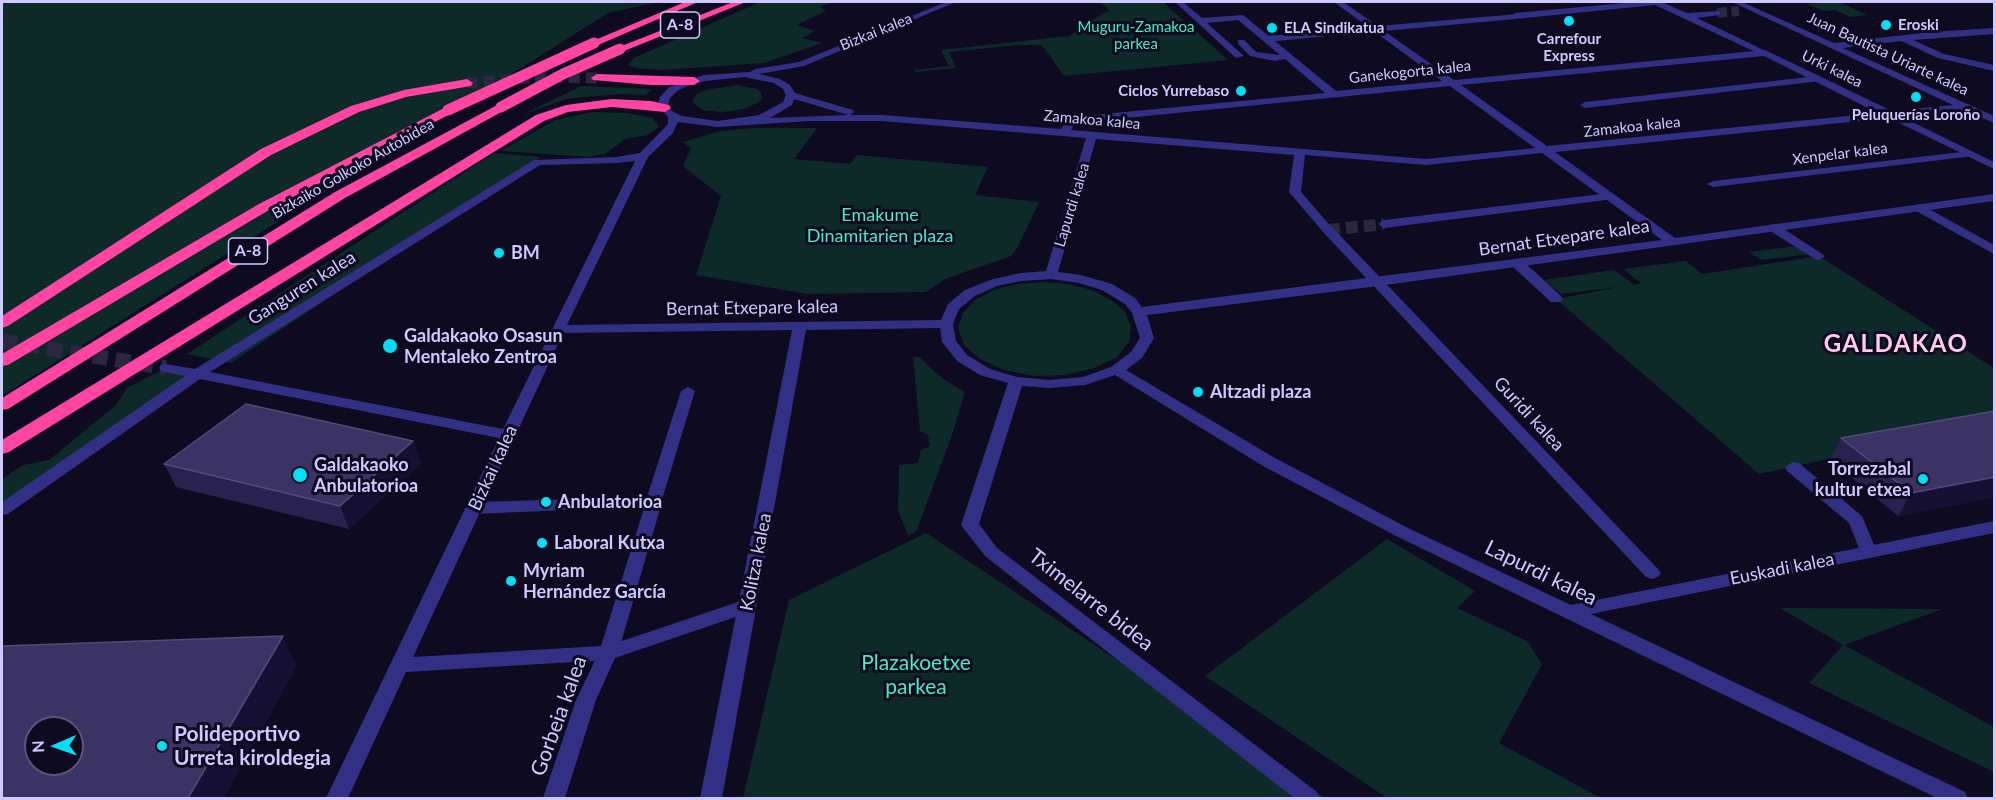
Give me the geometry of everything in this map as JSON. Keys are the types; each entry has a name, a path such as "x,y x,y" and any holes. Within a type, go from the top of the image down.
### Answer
{"highway":[{"name":"Bizkaiko Golkoko Autobidea","path":"2,362 264,207 448,110 594,43 693,2"},
{"name":"Bizkaiko Golkoko Autobidea","path":"2,405 340,195 501,107 563,74 620,49 741,2"},
{"path":"597,78 694,81"},
{"path":"2,323 266,152 355,109 404,94 467,83"},
{"path":"2,448 531,123 566,110 591,105 634,103 669,112"}],"street":[{"name":"Bizkai kalea","path":"337,798 558,329 643,156 658,143 673,124 669,112 663,105 665,97 673,89 694,81 801,63 952,2"},
{"path":"1179,2 1239,56"},
{"path":"1338,2 1672,241"},
{"path":"1268,39 1656,2"},
{"name":"Urki kalea","path":"1656,2 1995,166"},
{"name":"Juan Bautista Uriarte kalea","path":"1736,2 1995,120"},
{"path":"1687,16 1717,13"},
{"path":"1200,21 1240,17 1335,94"},
{"path":"1834,46 1995,31"},
{"path":"1901,38 1941,56 1995,68"},
{"path":"1240,42 1253,54 1275,58 1289,56"},
{"name":"Ganekogorta kalea","path":"1064,132 1072,120 1765,53"},
{"name":"Bizkai kalea","path":"669,112 696,123 709,124 740,123 777,111 788,103 788,80 801,63"},
{"name":"Bizkai kalea","path":"744,74 777,81 789,91"},
{"path":"1585,105 1818,79"},
{"name":"Zamakoa kalea","path":"789,91 822,106 882,118"},
{"name":"Zamakoa kalea","path":"740,123 809,118 882,118 1426,162 1966,107"},
{"name":"Bizkai kalea","path":"658,143 685,130 709,124"},
{"name":"Lapurdi kalea","path":"1051,275 1092,135"},
{"name":"Guridi kalea","path":"1300,151 1296,192 1328,230 1652,573"},
{"name":"Xenpelar kalea","path":"1713,184 1970,154"},
{"name":"Ganguren kalea","path":"2,510 196,375 538,162 617,160 643,156"},
{"path":"1384,224 1610,197"},
{"name":"Bernat Etxepare kalea","path":"1139,312 1378,282 1995,198"},
{"path":"1920,208 1995,249"},
{"path":"1774,228 1820,256"},
{"path":"1517,263 1556,299"},
{"path":"1051,275 1081,279 1107,287 1130,301 1139,312 1147,338 1137,355 1116,370 1085,381 1050,384 1016,381 986,372 962,358 949,342 946,324 953,307 970,293 1002,280 1051,275"},
{"name":"Bernat Etxepare kalea","path":"558,329 946,324"},
{"name":"Kolitza kalea","path":"711,798 800,326"},
{"path":"166,368 508,435"},
{"name":"Lapurdi kalea","path":"1116,370 1269,462 1402,532 1696,675 1957,798"},
{"name":"Tximelarre bidea","path":"1016,381 970,525 991,552 1309,798"},
{"path":"400,665 608,653 688,391"},
{"path":"1793,467 1856,520 1869,552"},
{"path":"474,508 654,502"},
{"name":"Euskadi kalea","path":"1570,612 1995,527"},
{"name":"Gorbeia kalea","path":"554,798 586,700 608,653 747,606"}],"green space":[{"path":"2,2 658,2 608,13 2,396"},
{"path":"760,2 833,2 820,7 826,11 797,25 815,31 802,38 823,43 764,63 662,70 636,68 628,65 634,58"},
{"name":"Muguru-Zamakoa parkea","path":"1101,2 1163,2 1228,60 1064,76 1042,45 1018,45 949,52 956,68 915,72 915,70 949,66 941,50 1069,36 1103,13 1110,11"},
{"path":"1814,2 1840,2 1867,15 1850,17 1835,10 1823,11 1807,4 1816,3"},
{"path":"738,85 757,89 762,98 759,102 744,109 722,112 703,110 693,103 697,94 705,90"},
{"path":"581,86 652,89 646,95 618,94 566,99 522,115"},
{"path":"592,112 626,113 653,118 659,127 648,135 625,139 605,154 588,157 501,151 555,120"},
{"name":"Emakume Dinamitarien plaza","path":"756,128 817,128 794,159 850,164 857,155 988,167 975,195 1039,202 1018,247 1011,256 945,279 926,292 808,294 696,275 721,196 683,166 691,148 683,142 721,131"},
{"path":"494,153 541,157 231,363 187,354"},
{"path":"1806,245 1818,253 1761,260 1749,252"},
{"path":"1819,256 1994,368 1994,423 1759,474 1556,299 1619,287 1561,294 1544,280 1614,270 1634,285 1641,283 1623,269 1686,261 1702,274"},
{"path":"1042,282 1068,284 1092,290 1111,300 1125,312 1131,327 1129,342 1117,357 1095,368 1066,375 1035,376 1004,370 980,359 964,345 958,328 963,313 975,300 994,290 1017,284"},
{"path":"913,357 919,357 943,379 965,392 952,435 916,532 908,535 898,510 899,465 918,463 921,450 930,446 928,435 920,431"},
{"path":"166,368 196,375 2,510 2,479 23,465 49,460 116,405 127,388"},
{"name":"Plazakoetxe parkea","path":"926,533 1325,798 743,798 789,600"},
{"path":"1387,539 1475,591 1457,608 1527,641 1542,664 1499,743 1601,798 1387,798 1205,676"},
{"path":"1780,608 1942,609 1844,645 1994,727 1994,772 1809,683 1843,645"}],"building":[{"name":"Galdakaoko Anbulatorioa","path":"246,404 413,441 340,506 164,464"},
{"path":"1995,411 1995,477 1911,493 1841,438"},
{"name":"Polideportivo Urreta kiroldegia","path":"283,636 188,798 2,798 2,646"}],"tunnel":[{"path":"1717,13 1739,11"},
{"path":"467,83 539,77 597,78"},
{"path":"1328,230 1384,224"},
{"path":"2,341 166,368"}],"place":[{"name":"Carrefour Express","path":"1569,21"},
{"name":"Eroski","path":"1886,25"},
{"name":"ELA Sindikatua","path":"1272,28"},
{"name":"Ciclos Yurrebaso","path":"1241,91"},
{"name":"Peluquerías Loroño","path":"1916,97"},
{"name":"BM","path":"499,253"},
{"name":"Galdakaoko Osasun Mentaleko Zentroa","path":"390,346"},
{"name":"Altzadi plaza","path":"1198,392"},
{"name":"Galdakaoko Anbulatorioa","path":"300,475"},
{"name":"Torrezabal kultur etxea","path":"1923,479"},
{"name":"Anbulatorioa","path":"546,502"},
{"name":"Laboral Kutxa","path":"542,543"},
{"name":"Myriam Hernández García","path":"511,581"},
{"name":"Polideportivo Urreta kiroldegia","path":"162,746"}],"district":[{"name":"GALDAKAO","path":"1896,344"}]}
